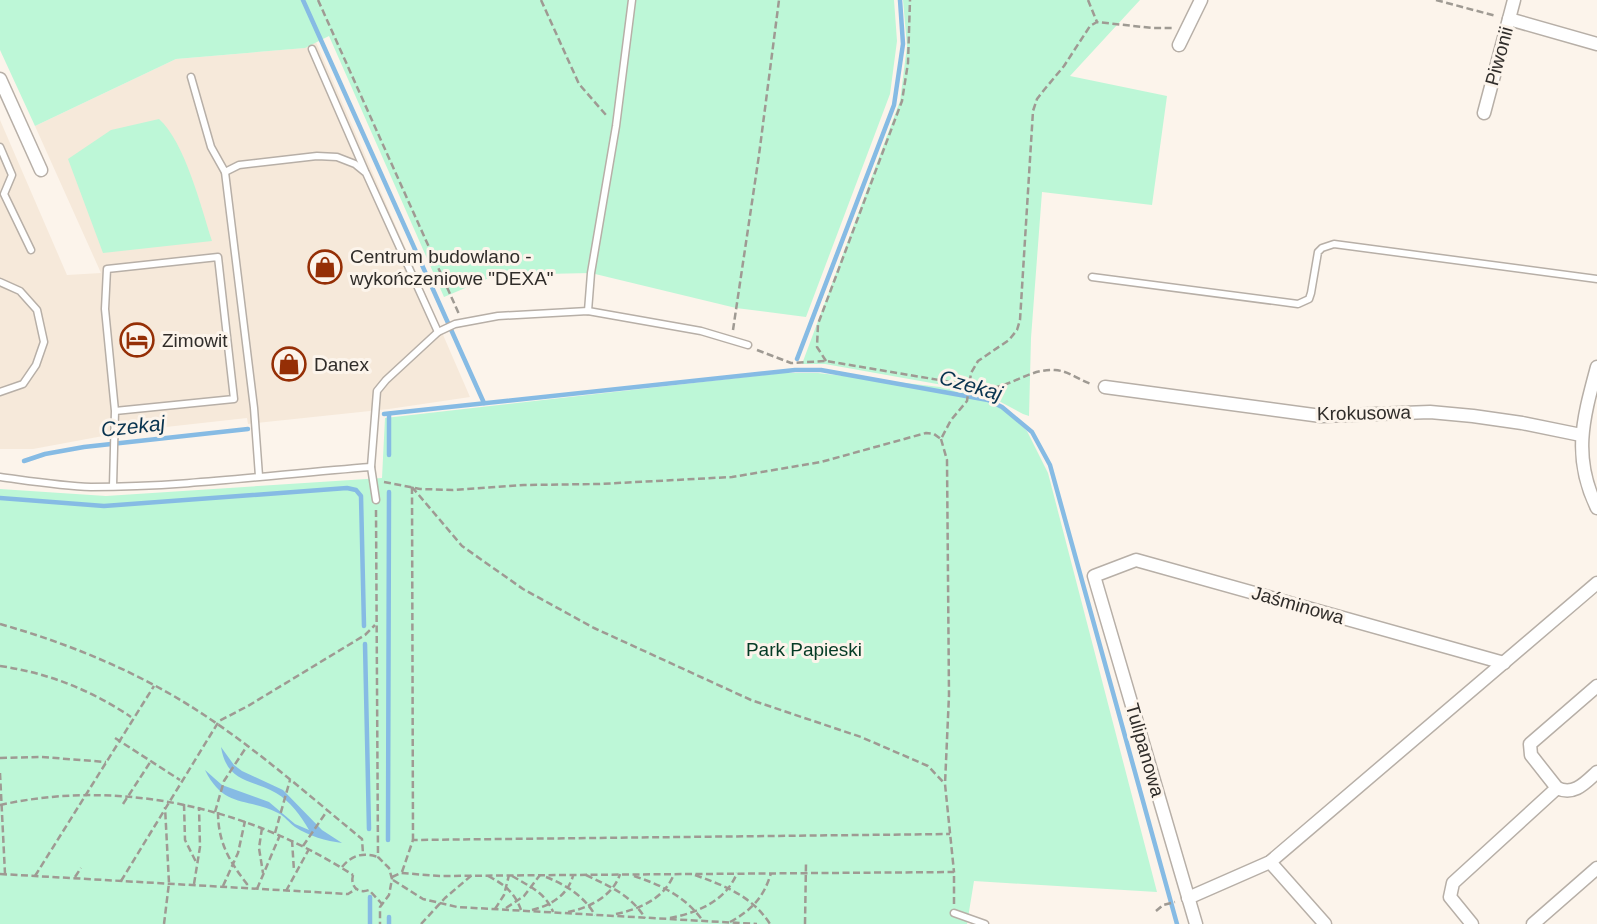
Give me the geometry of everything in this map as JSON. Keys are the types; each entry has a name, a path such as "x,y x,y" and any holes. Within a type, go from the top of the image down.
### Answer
{"street":[{"path":"1179,45 1201,0"},
{"name":"Piwonii","path":"1484,113 1514,0"},
{"path":"1509,19 1597,44"},
{"path":"0,79 41,170"},
{"path":"1597,368 1581,435 1583,471 1597,508"},
{"name":"Krokusowa","path":"1105,387 1321,416 1420,412 1473,416 1581,435"},
{"name":"Jaśminowa","path":"1094,576 1136,559 1504,663"},
{"name":"Tulipanowa","path":"1094,576 1183,900 1196,924"},
{"path":"1183,900 1270,862 1597,583"},
{"path":"1597,686 1530,744 1531,755 1557,788 1567,791 1575,789 1597,772"},
{"path":"1472,924 1450,898 1453,883 1557,788"},
{"path":"1270,862 1325,924"},
{"path":"1533,924 1597,868"}],"lane":[{"path":"588,311 591,273 616,126 632,0"},
{"path":"312,49 366,173 441,331"},
{"path":"191,77 211,147 225,172 259,476"},
{"path":"0,147 12,175 5,194 31,250"},
{"path":"225,172 239,165 317,156 338,157 355,164 366,173"},
{"path":"1092,277 1298,304 1309,299 1318,252 1334,244 1597,279"},
{"path":"113,486 115,411 105,309 107,269 218,257 234,399 115,411"},
{"path":"0,282 20,291 37,310 44,342 36,365 23,384 0,392"},
{"path":"376,500 371,467 377,391 441,331 455,324 498,316 588,311 701,331 748,345"},
{"path":"0,477 89,487 198,482 371,467"},
{"path":"954,913 985,924"}],"path":[{"path":"318,0 449,295 464,323"},
{"path":"541,0 579,84 616,126"},
{"path":"731,340 779,0"},
{"path":"826,361 817,347 818,324 902,102 908,63 910,0"},
{"path":"1088,0 1097,22"},
{"path":"1436,0 1509,19"},
{"path":"941,439 951,420 967,401 971,373 978,360 1009,340 1017,330 1020,320 1031,134 1037,99 1064,66 1090,26 1097,22 1152,28 1188,27"},
{"path":"748,345 791,363 826,361 979,389 991,390 1039,370 1068,372 1089,384 1105,387"},
{"path":"373,483 391,482 412,488 453,491 524,485 636,483 732,477 821,462 926,433 941,439 947,460 949,695 945,785 954,872 954,913"},
{"path":"412,488 462,546 534,595 594,628 751,700 861,737 928,766 945,785"},
{"path":"401,873 413,840 412,488"},
{"path":"376,500 378,858"},
{"path":"0,624 74,648 154,685 247,746 290,780 362,839 363,855"},
{"path":"121,881 220,720 250,705 365,635 376,624"},
{"path":"0,666 67,683 104,700 131,718"},
{"path":"35,876 154,685"},
{"path":"115,738 181,781"},
{"path":"247,746 224,781 217,812 222,844 247,888"},
{"path":"0,758 42,757 106,762"},
{"path":"123,804 150,761"},
{"path":"0,773 2,874 348,894 356,889"},
{"path":"275,833 290,780"},
{"path":"1,805 53,796 85,795 129,796 200,807 245,821 309,849 353,875 352,883 356,889 369,890 382,904"},
{"path":"184,804 185,841 198,864"},
{"path":"164,924 169,883 165,807"},
{"path":"194,885 200,847 200,807"},
{"path":"303,846 328,811"},
{"path":"223,886 242,840 245,821"},
{"path":"262,828 259,848 263,874"},
{"path":"413,840 950,834"},
{"path":"257,889 280,835"},
{"path":"292,840 291,857 295,873"},
{"path":"286,891 309,849"},
{"path":"342,867 351,858 363,855 378,858 389,868 392,878 389,895 380,906 380,924"},
{"path":"806,863 806,924"},
{"path":"75,878 81,868"},
{"path":"392,878 401,873 472,876 954,872"},
{"path":"664,919 696,911 713,902 729,888 737,873"},
{"path":"730,922 755,906 765,891 771,873"},
{"path":"564,913 589,906 613,887 620,874"},
{"path":"629,874 666,888 696,911 703,921"},
{"path":"610,915 638,908 649,902 666,888 674,874"},
{"path":"692,874 729,888 755,906 770,924"},
{"path":"485,875 507,888 521,910"},
{"path":"510,875 532,887 550,904 553,912"},
{"path":"495,909 507,888 510,875"},
{"path":"503,909 517,902 541,875"},
{"path":"541,875 568,888 589,906 595,915"},
{"path":"528,911 550,904 568,888 574,875"},
{"path":"584,875 613,887 638,908 645,918"},
{"path":"421,924 439,904 472,876"},
{"path":"392,878 413,894 439,904 757,924"},
{"path":"1156,911 1163,905 1183,900"}],"shaded area":[{"path":"316,42 470,397 389,409 248,424 247,418 130,431 33,449 0,449 0,120 67,275 101,273 35,126 176,59 304,48"}],"green space":[{"path":"0,0 894,0 897,41 890,94 806,317 736,308 591,273 496,275 444,297 329,36 305,48 176,59 35,126 0,50"},
{"path":"903,0 1140,0 1070,76 1167,96 1152,205 1042,192 1031,338 1029,416 982,392 825,364 802,364 900,101 907,46"},
{"path":"159,119 177,143 184,159 212,241 103,253 68,159 111,130"},
{"name":"Park Papieski","path":"781,373 818,373 949,388 992,398 1027,431 1048,473 1157,892 974,881 967,924 0,924 0,489 106,496 382,478 385,418"}],"water":[{"path":"221,747 234,765 283,790 322,830 342,843 306,833 278,813 228,797 220,791 205,770 222,785 269,802 295,824 309,830 295,809 281,796 234,774 224,759"}],"waterway":[{"path":"303,0 484,403"},
{"path":"797,359 894,105 903,44 900,0"},
{"name":"Czekaj","path":"384,414 795,370 821,370 988,400 1002,407 1032,432 1050,465 1177,924"},
{"path":"389,414 389,455"},
{"name":"Czekaj","path":"24,461 84,447 248,429"},
{"path":"0,498 104,506 347,488 356,490 361,496 364,626"},
{"path":"388,840 389,492"},
{"path":"365,644 369,829"},
{"path":"370,897 370,924"},
{"path":"389,917 389,924"}],"place":[{"name":"Centrum budowlano - wykończeniowe \"DEXA\"","path":"325,267"},
{"name":"Zimowit","path":"137,340"},
{"name":"Danex","path":"289,364"}]}
